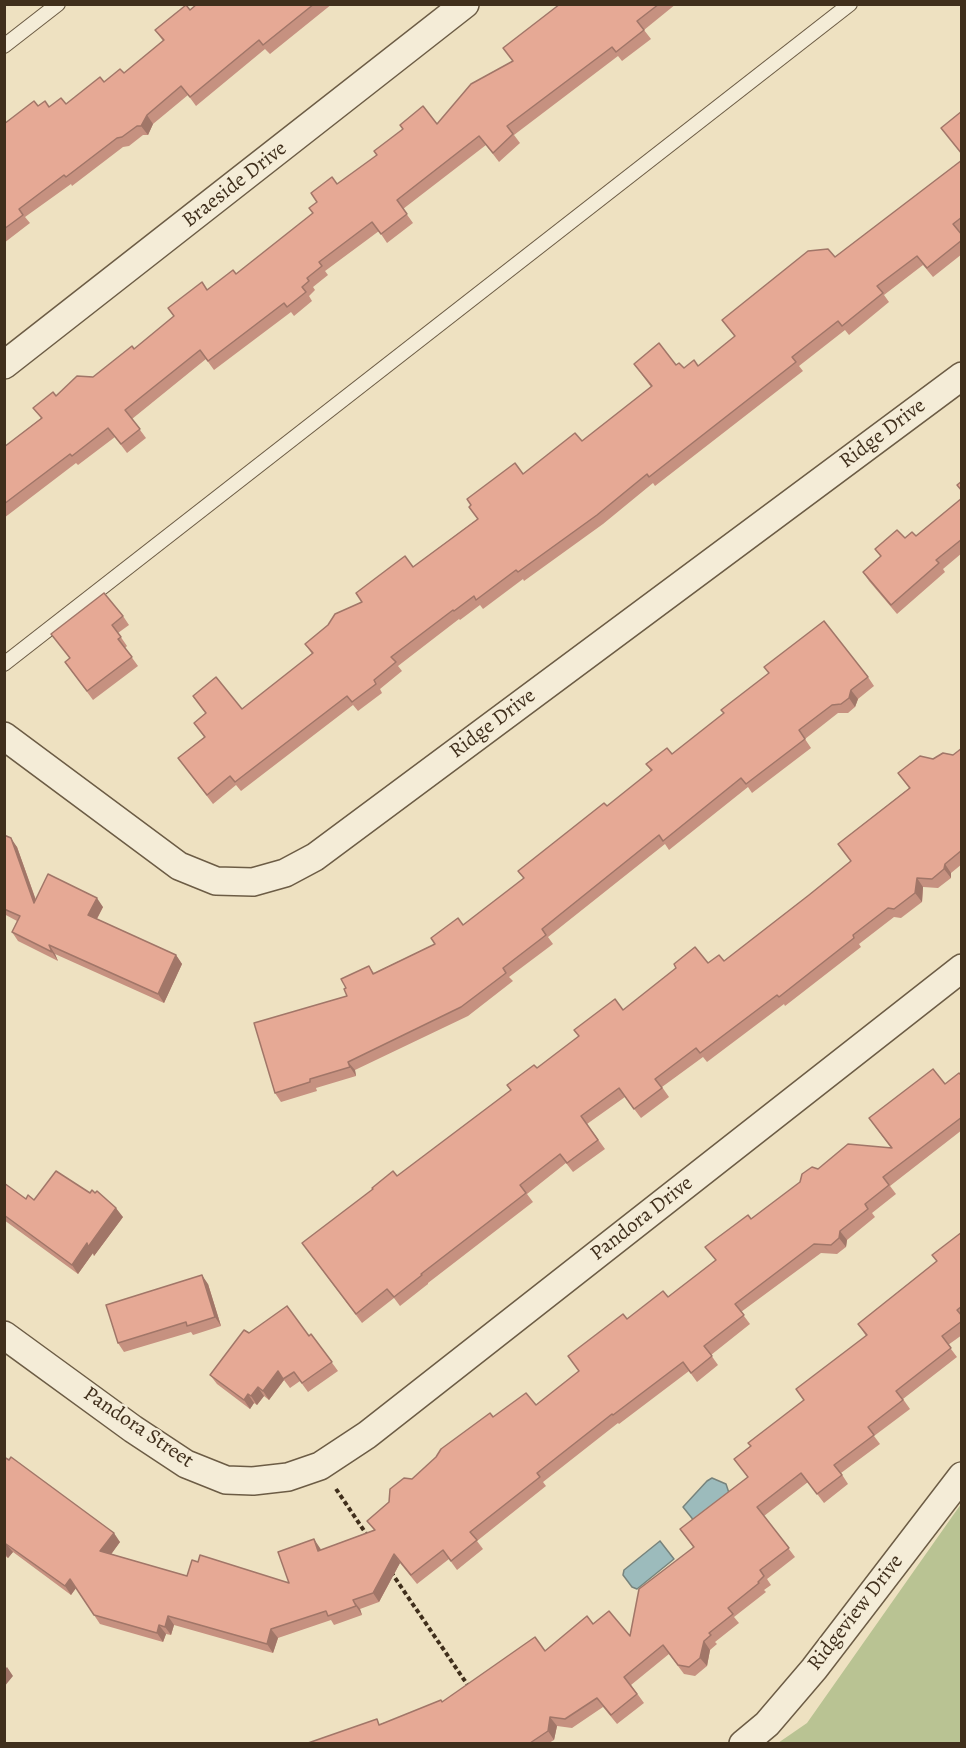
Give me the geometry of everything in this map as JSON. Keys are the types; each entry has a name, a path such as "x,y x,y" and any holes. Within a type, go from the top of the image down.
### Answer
{"street":[{"name":"Braeside Drive","path":"4,365 465,4"},
{"name":"Ridge Drive","path":"4,736 179,866 216,881 253,882 285,873 315,857 962,376"},
{"name":"Pandora Drive","path":"320,1466 367,1435 962,968"},
{"name":"Pandora Street","path":"4,1335 133,1429 186,1464 226,1480 253,1481 288,1477 320,1466"},
{"name":"Ridgeview Drive","path":"743,1743 767,1724 814,1670 962,1476"}],"lane":[{"path":"4,46 58,4"},
{"path":"4,664 850,4"}],"path":[{"path":"335,1489 368,1538"},
{"path":"388,1567 473,1695"}],"green space":[{"path":"961,1504 961,1743 778,1743 807,1723"}],"water":[{"path":"712,1478 726,1484 730,1496 695,1522 683,1507"},
{"path":"660,1541 674,1559 637,1589 632,1587 623,1575 624,1570"}],"building":[{"path":"197,4 314,4 263,45 259,40 190,97 181,86 147,115 141,126 117,138 19,209 23,215 4,229 4,124 34,101 38,106 45,101 49,107 61,98 66,104 100,77 104,82 120,69 124,73 164,40 155,30 186,5 190,10"},
{"path":"560,4 659,4 637,21 644,30 616,52 612,47 507,126 513,134 493,153 479,136 397,200 407,214 381,234 372,222 319,262 322,266 307,278 309,281 302,287 306,292 287,307 284,303 208,361 200,350 125,410 140,429 121,444 108,428 4,504 4,447 42,418 33,408 53,392 56,396 77,376 93,377 132,346 134,349 174,316 168,308 202,282 207,290 233,270 236,274 313,213 309,208 317,202 311,193 332,177 337,184 377,155 374,151 403,129 400,125 423,106 437,124 471,84 513,61 503,48"},
{"path":"962,111 962,154 941,128"},
{"path":"962,160 962,217 953,224 962,235 962,240 927,268 917,256 877,286 883,293 842,326 838,321 792,357 796,362 649,477 647,474 597,515 518,572 516,570 476,600 474,596 453,610 391,657 396,662 374,680 376,684 352,702 347,696 235,782 230,776 207,795 178,758 205,737 194,723 206,713 193,696 216,677 242,709 313,653 305,644 328,625 335,614 362,602 356,593 405,556 413,567 478,519 469,507 471,505 467,499 515,463 523,474 575,433 582,441 652,386 634,364 659,343 676,365 679,363 684,368 694,360 698,366 735,336 722,320 808,251 828,249 835,257"},
{"path":"962,481 962,491 957,485"},
{"path":"962,498 962,539 936,560 939,563 891,605 863,572 881,556 875,549 897,530 905,538 912,532 916,536"},
{"path":"104,593 123,616 112,625 121,637 118,639 132,657 87,691 65,662 70,658 51,634"},
{"path":"824,621 868,677 851,690 849,698 841,704 832,705 799,730 805,739 746,784 741,778 663,841 659,835 542,929 546,935 503,968 506,973 461,1007 348,1062 350,1067 275,1093 254,1023 347,996 341,979 369,966 373,974 435,944 431,938 458,918 463,925 524,878 518,871 604,803 607,806 652,770 646,764 667,748 672,754 724,713 721,710 769,673 764,667"},
{"path":"962,748 962,850 945,864 944,869 932,879 917,878 915,893 894,909 888,908 779,997 777,995 700,1053 696,1048 655,1079 662,1088 634,1109 619,1088 581,1116 598,1140 567,1163 560,1154 520,1185 526,1193 394,1297 387,1289 356,1314 302,1243 393,1171 397,1176 511,1090 507,1085 534,1065 537,1068 579,1036 574,1030 615,999 623,1010 676,968 674,964 695,947 708,963 719,955 724,961 851,861 838,844 910,788 898,773 920,756 933,759 943,753 953,755"},
{"path":"4,835 11,838 34,903 48,874 97,898 88,915 176,955 158,994 49,945 52,952 12,932 20,916 4,909"},
{"path":"933,1069 945,1084 959,1073 962,1076 962,1117 883,1177 889,1185 865,1204 868,1209 840,1231 839,1238 831,1245 814,1244 735,1304 744,1315 704,1346 712,1356 691,1373 683,1362 612,1414 537,1473 540,1477 470,1532 477,1540 451,1561 443,1550 411,1575 394,1554 373,1593 353,1600 356,1606 328,1616 326,1611 271,1629 267,1644 168,1616 165,1627 159,1625 157,1633 94,1615 70,1579 65,1586 6,1544 4,1546 4,1457 9,1460 11,1457 114,1533 100,1551 187,1576 192,1560 198,1562 200,1555 289,1583 278,1552 314,1539 318,1551 375,1530 367,1521 389,1502 390,1489 404,1478 412,1479 436,1457 441,1449 490,1413 493,1417 526,1393 536,1405 579,1371 568,1356 623,1314 627,1319 663,1291 668,1297 716,1260 705,1247 748,1215 751,1219 800,1182 802,1174 812,1167 818,1169 848,1144 892,1148 869,1118"},
{"path":"56,1171 90,1193 92,1190 95,1193 97,1191 116,1208 72,1265 4,1215 4,1183 26,1199 28,1195 34,1200"},
{"path":"962,1232 962,1306 957,1310 962,1316 962,1321 942,1336 951,1348 896,1391 903,1400 868,1427 874,1435 834,1465 842,1475 817,1494 801,1473 757,1507 789,1548 760,1570 764,1576 759,1583 728,1608 733,1614 709,1633 711,1635 704,1641 700,1658 689,1667 678,1665 663,1645 624,1677 637,1694 611,1715 597,1698 565,1719 550,1717 548,1731 530,1743 308,1743 377,1719 379,1725 441,1700 442,1702 535,1637 545,1651 587,1616 593,1624 609,1611 630,1636 639,1589 694,1547 680,1529 748,1477 734,1459 751,1446 748,1443 804,1400 796,1389 867,1335 858,1324 937,1261 932,1255"},
{"path":"202,1275 215,1317 187,1326 186,1322 118,1343 106,1305"},
{"path":"287,1306 332,1362 302,1383 294,1372 283,1379 278,1371 263,1391 258,1387 251,1396 248,1394 244,1400 210,1375 244,1330 249,1333"}]}
